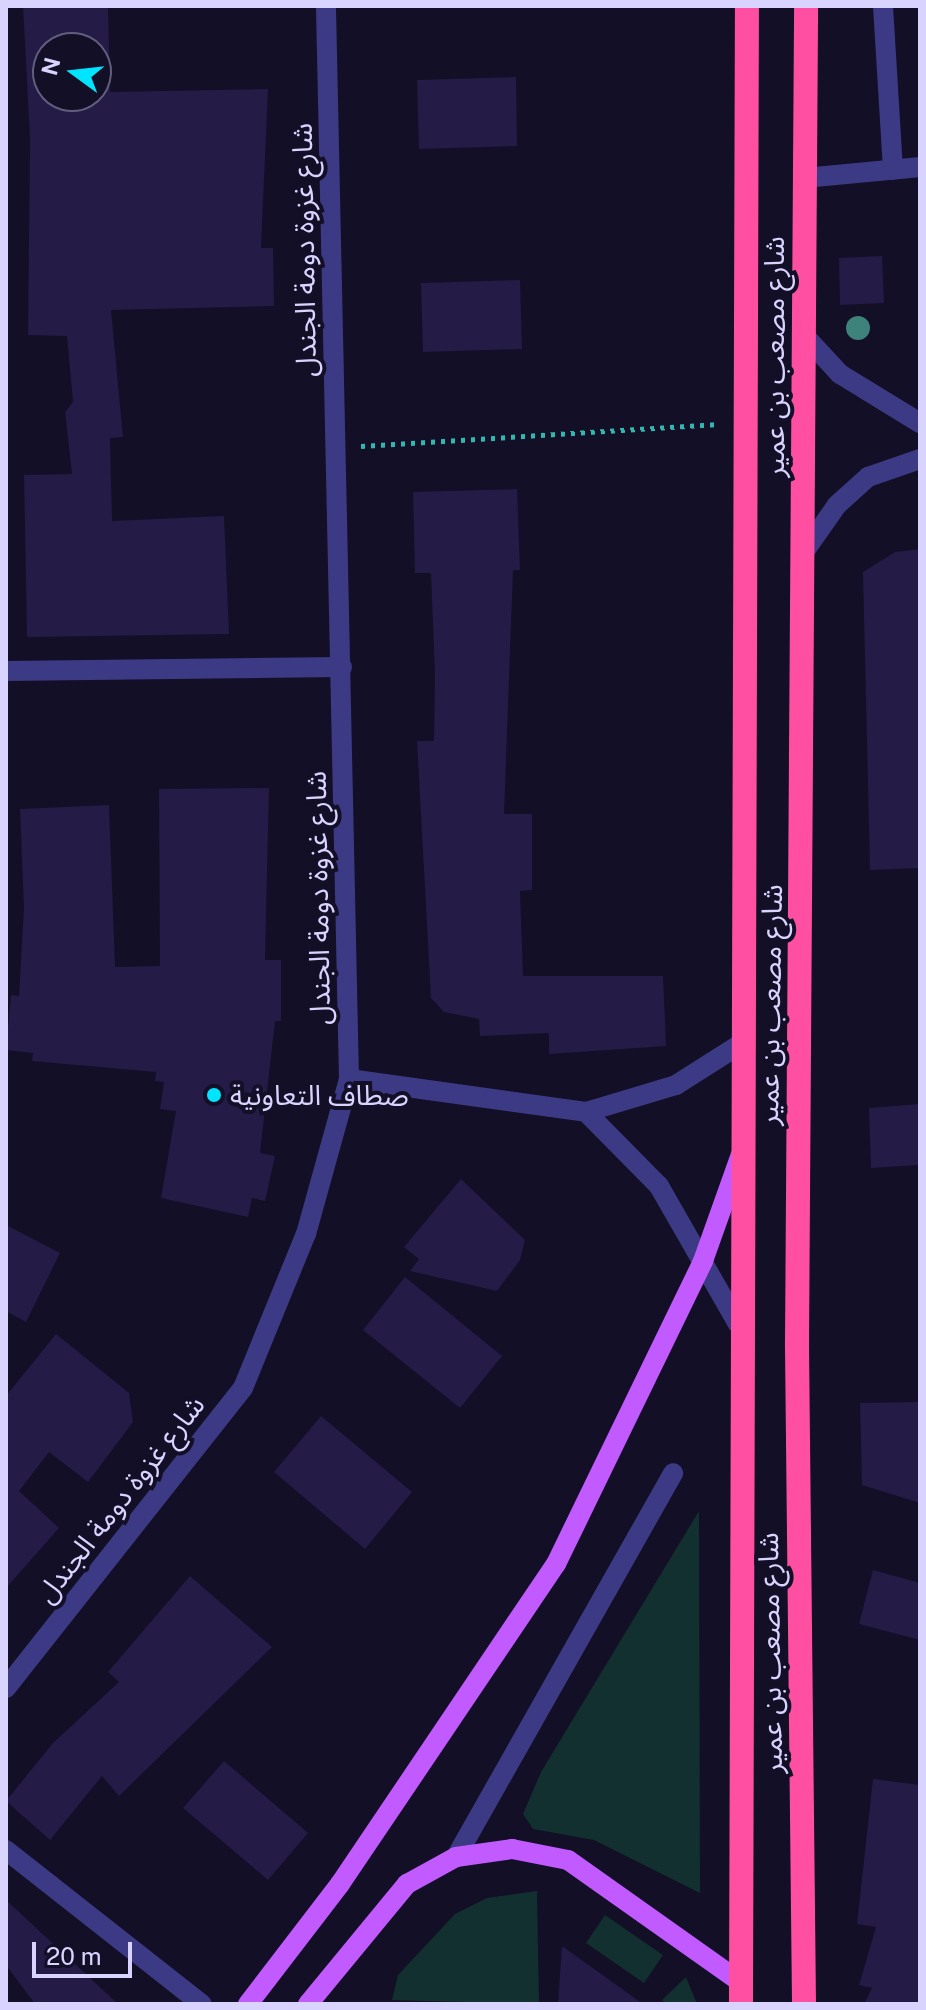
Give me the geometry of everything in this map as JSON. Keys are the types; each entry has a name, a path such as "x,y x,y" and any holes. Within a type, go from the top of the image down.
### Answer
{"highway":[{"name":"شارع مصعب بن عمير","path":"741,1993 738,1324 742,1150 739,1045 747,6"},
{"name":"شارع مصعب بن عمير","path":"804,2004 797,1343 806,6"}],"main road":[{"name":"شارع مصعب بن عمير","path":"248,2004 340,1884 556,1564 703,1261 742,1150"},
{"path":"308,2004 407,1884 456,1857 512,1849 568,1860 741,1993"}],"street":[{"name":"شارع غزوة دومة الجندل","path":"6,1688 243,1388 306,1234 349,1079 326,6"},
{"path":"883,6 893,170"},
{"path":"804,178 920,167"},
{"path":"802,333 840,374 920,423"},
{"path":"804,552 837,505 868,477 920,459"},
{"path":"6,671 342,667"},
{"path":"349,1079 586,1112 676,1085 739,1045"},
{"path":"586,1112 659,1186 738,1324"},
{"path":"456,1857 673,1473"},
{"path":"6,1850 202,2004"}],"path":[{"path":"337,447 744,422"}],"green space":[{"path":"699,1511 700,1893 594,1840 533,1829 523,1814 541,1772"},
{"path":"537,1891 539,2004 392,2000 398,1975 455,1914 487,1898"},
{"path":"605,1915 663,1955 644,1983 586,1943"},
{"path":"686,1977 697,2004 666,2004 662,2000"}],"building":[{"path":"23,6 108,6 109,32 32,32 32,112 112,112 112,92 268,89 261,248 273,248 274,306 111,310 123,437 110,438 112,521 224,516 229,634 27,637 24,475 72,474 65,412 73,402 67,336 28,335 30,138"},
{"path":"516,77 517,146 419,149 417,80"},
{"path":"882,256 884,303 840,305 839,258"},
{"path":"520,280 522,349 423,352 421,283"},
{"path":"517,489 520,570 513,570 504,814 532,814 532,890 520,891 523,976 663,976 666,1046 549,1054 549,1033 480,1036 479,1019 444,1012 431,998 417,741 434,741 435,677 431,573 415,573 413,492"},
{"path":"920,549 920,868 870,870 863,572 895,552"},
{"path":"269,788 265,960 281,960 281,1021 275,1021 260,1153 275,1156 265,1201 252,1198 248,1217 161,1198 176,1111 160,1109 164,1082 155,1081 156,1072 32,1061 33,1053 6,1050 11,995 19,996 24,908 20,809 109,805 115,967 160,966 159,789"},
{"path":"920,1104 920,1165 871,1168 869,1108"},
{"path":"461,1179 525,1240 520,1260 497,1291 410,1271 419,1259 404,1247"},
{"path":"6,1225 60,1253 26,1322 6,1311"},
{"path":"405,1277 502,1356 460,1408 363,1330"},
{"path":"56,1334 129,1393 133,1422 88,1482 49,1452 19,1491 59,1528 6,1588 6,1396"},
{"path":"920,1402 920,1503 862,1485 860,1403"},
{"path":"321,1416 412,1492 365,1549 274,1472"},
{"path":"873,1570 920,1583 920,1640 859,1624"},
{"path":"190,1576 272,1647 119,1796 102,1776 50,1840 6,1801 53,1743 119,1682 108,1672"},
{"path":"224,1761 308,1833 268,1880 183,1808"},
{"path":"873,1779 920,1785 920,2004 864,2004 872,1988 859,1985 876,1927 857,1924"},
{"path":"6,1900 118,2004 35,2004 6,1965"},
{"path":"562,1946 643,2004 558,2004"}],"place":[{"name":"صطاف التعاونية","path":"214,1095"}]}
